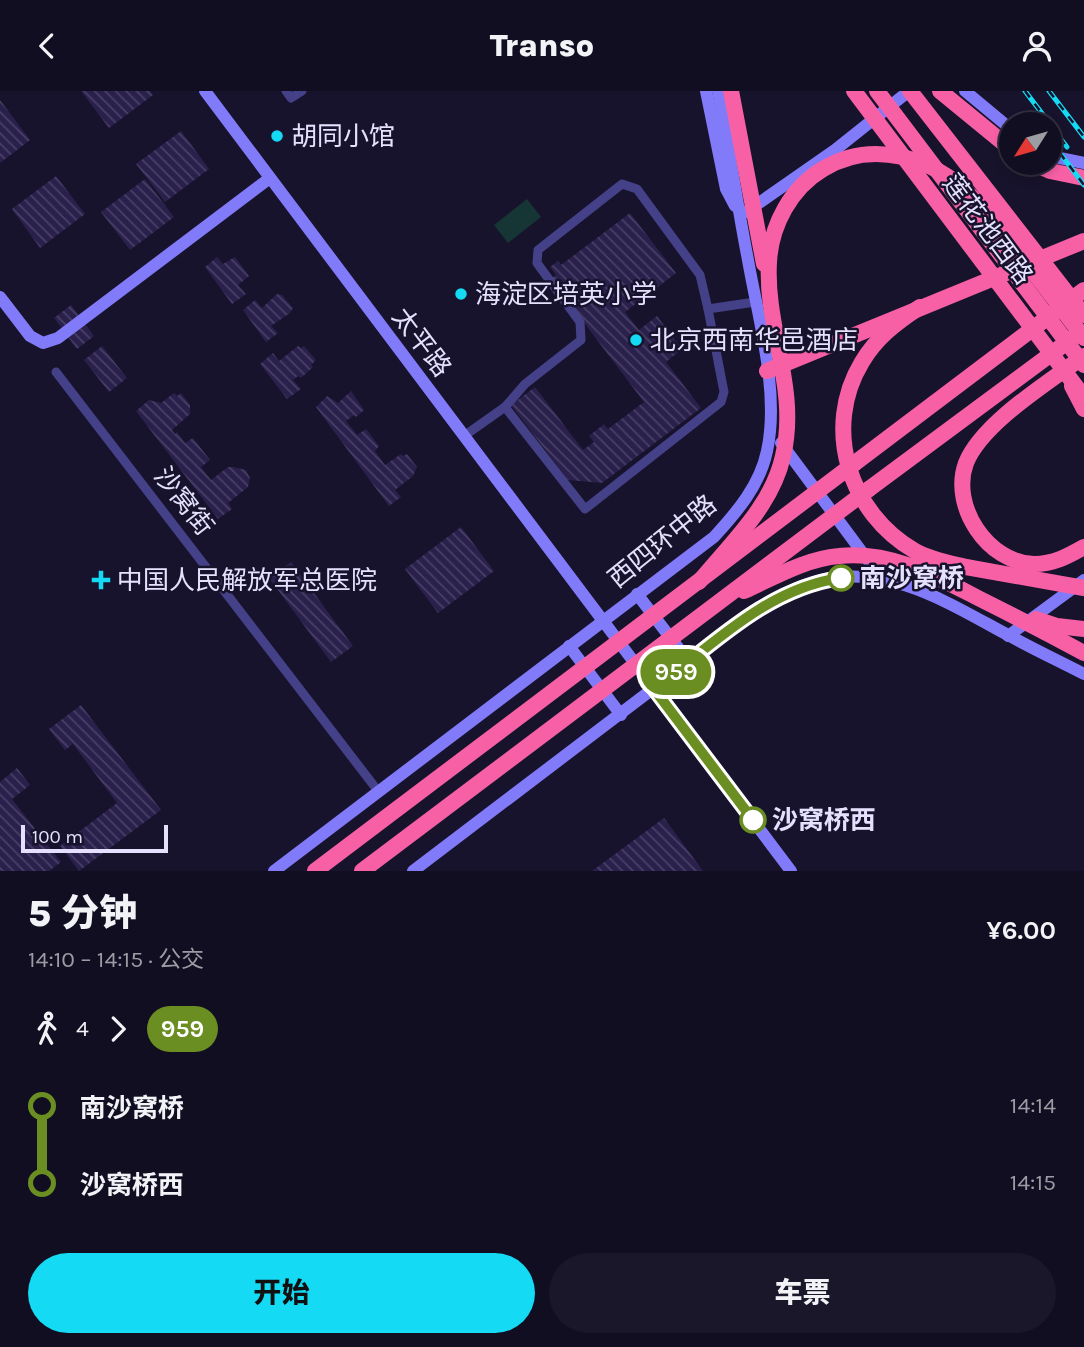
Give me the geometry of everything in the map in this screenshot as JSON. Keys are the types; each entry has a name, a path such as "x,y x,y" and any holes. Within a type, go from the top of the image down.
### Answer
{"highway":[{"path":"699,582 762,506 775,484 788,432 789,406 769,285 731,91"},
{"name":"莲花池西路","path":"854,91 1084,397"},
{"name":"莲花池西路","path":"877,91 1084,365"},
{"path":"910,91 1084,315"},
{"path":"940,91 999,134"},
{"path":"769,285 769,259 781,216 793,195 808,179 843,159 862,154 883,153 927,165 971,195 1084,338"},
{"path":"1062,173 1084,178"},
{"path":"767,371 1084,241"},
{"name":"西四环中路","path":"315,871 1084,290"},
{"path":"920,307 894,324 877,340 850,383 844,408 842,436 845,460 853,483 866,505 898,540 918,553 966,567 1084,588"},
{"path":"362,871 1084,330"},
{"path":"1084,356 1015,408 982,437 965,465 962,481 965,504 975,529 992,547 1010,559 1033,564 1060,561 1084,547"},
{"path":"1065,371 1084,409"},
{"path":"717,603 802,564 838,556 867,555 902,562 1084,653"},
{"path":"996,607 1057,626 1084,629"}],"street":[{"path":"286,91 292,98 302,91"},
{"path":"706,91 726,189 740,216"},
{"path":"718,91 740,216"},
{"path":"740,216 835,151 910,91"},
{"path":"965,91 999,130"},
{"name":"太平路","path":"207,92 654,689"},
{"path":"1062,160 1084,163"},
{"path":"0,297 30,336 43,343 58,338 270,178"},
{"path":"464,436 505,407 525,384 581,340 580,322 537,263 538,250 622,184 637,189 700,275 724,393 721,402 585,509 505,407"},
{"name":"西四环中路","path":"274,871 714,537 739,510 760,474 770,429 767,371 740,216"},
{"path":"708,309 755,302"},
{"name":"沙窝街","path":"56,372 378,791"},
{"path":"770,429 882,579"},
{"path":"413,871 772,600 816,582 841,578 882,579 911,586 1084,674"},
{"path":"1009,636 1084,580"},
{"path":"637,594 689,662"},
{"path":"569,646 621,715"},
{"path":"654,689 792,871"}],"green space":[{"path":"527,199 541,217 508,243 494,225"}],"building":[{"path":"81,91 150,91 153,95 109,128"},
{"path":"0,100 30,140 0,163"},
{"path":"181,131 209,169 165,202 136,164"},
{"path":"56,176 85,214 40,248 12,209"},
{"path":"145,179 174,217 130,250 101,212"},
{"name":"北京西南华邑酒店","path":"630,213 676,273 625,312 639,330 657,316 682,349 666,362 701,408 602,483 568,480 511,405 535,387 583,450 594,442 589,436 604,424 608,429 644,402 551,279 556,275 550,267 558,261 561,265"},
{"path":"217,257 223,264 235,257 249,276 238,285 246,294 232,304 205,267"},
{"path":"277,294 282,295 293,308 271,326 278,333 266,342 243,310 255,300 262,308"},
{"path":"71,305 94,336 77,349 54,318"},
{"path":"102,346 127,378 109,392 84,360"},
{"path":"298,346 304,346 316,360 311,365 313,367 301,378 298,376 293,380 301,389 287,399 260,364 273,353 279,361"},
{"path":"351,391 364,410 346,421 357,435 366,429 379,446 375,451 385,465 401,454 407,454 417,467 413,476 395,490 401,497 389,506 316,407 327,396 338,403"},
{"path":"174,393 177,396 181,393 190,405 190,414 172,430 175,434 177,432 185,443 193,438 210,460 201,467 211,480 228,467 246,470 250,478 248,487 228,503 232,509 218,519 136,411 149,400 161,403"},
{"path":"461,527 494,571 438,613 405,569"},
{"path":"291,562 353,646 331,662 269,578"},
{"path":"81,705 161,810 79,871 60,846 117,803 73,744 65,750 49,729"},
{"path":"17,768 30,785 12,799 61,862 49,871 0,871 0,782"},
{"path":"664,818 703,871 592,871"}],"railway":[{"path":"1025,91 1041,112"},
{"path":"1049,91 1084,137"},
{"path":"1062,141 1067,147"},
{"path":"1062,156 1084,185"}],"bus line":[{"name":"959","path":"753,820 654,689 772,600 816,582 841,578"}],"place":[{"name":"胡同小馆","path":"277,136"},
{"name":"海淀区培英小学","path":"461,294"},
{"name":"北京西南华邑酒店","path":"636,340"},
{"name":"南沙窝桥","path":"841,578"},
{"name":"中国人民解放军总医院","path":"101,580"},
{"name":"沙窝桥西","path":"753,820"}]}
